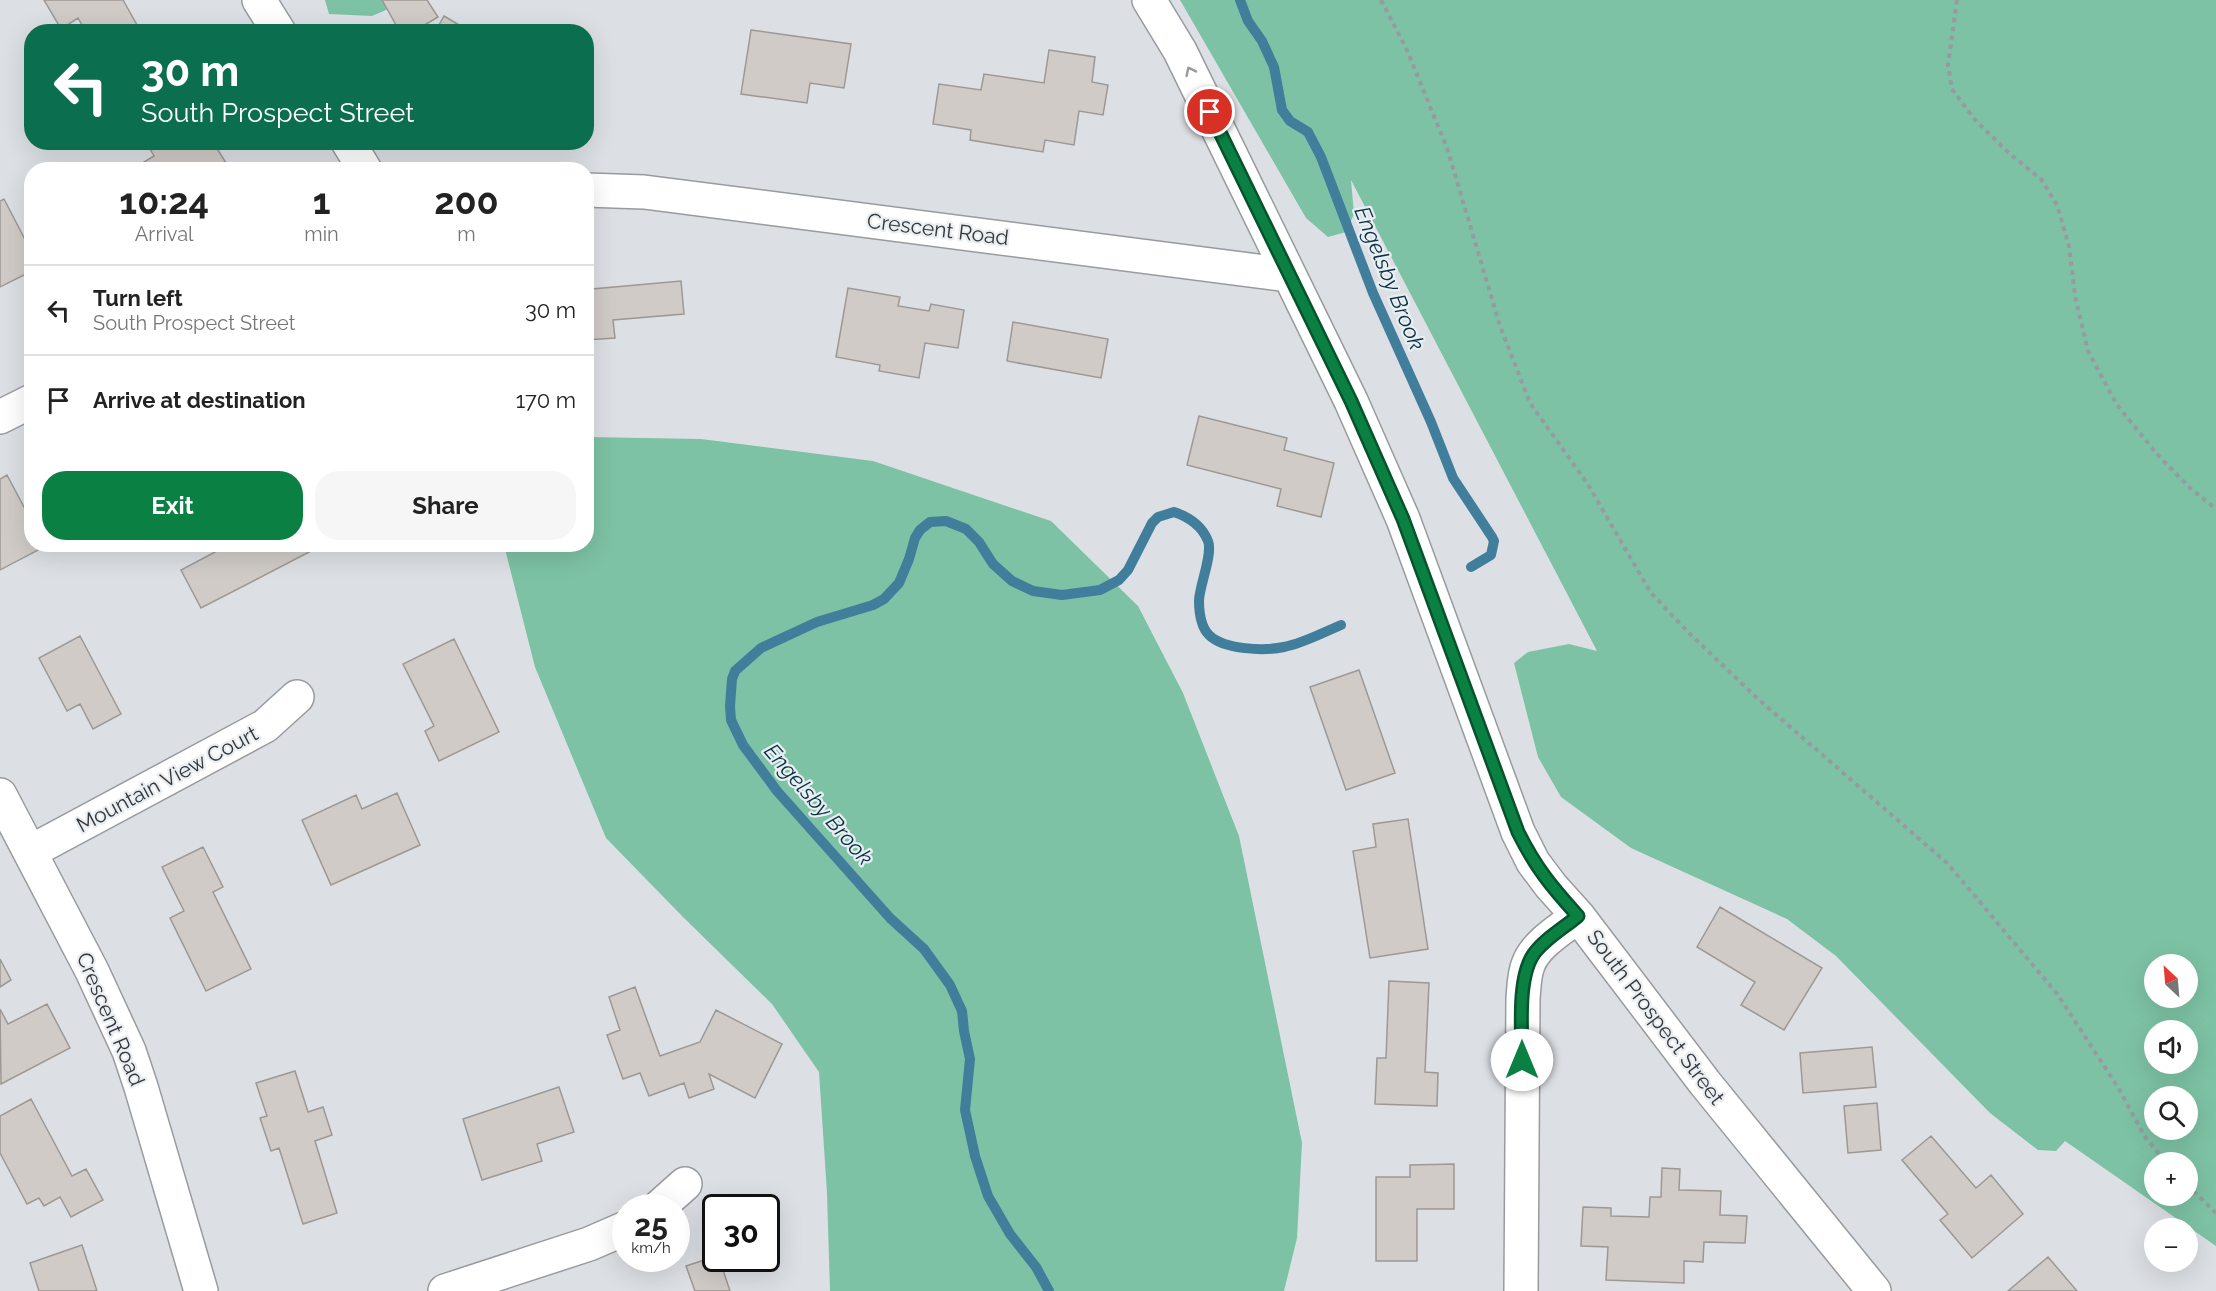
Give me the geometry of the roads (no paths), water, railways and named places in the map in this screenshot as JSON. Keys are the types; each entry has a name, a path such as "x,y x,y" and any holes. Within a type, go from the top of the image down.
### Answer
{"street":[{"path":"259,0 274,24"},
{"name":"South Prospect Street","path":"1149,0 1180,51 1351,401 1403,519 1518,832 1533,862 1578,916 1705,1083 1874,1291"},
{"name":"Crescent Road","path":"594,190 644,192 1288,275"},
{"path":"0,417 24,405"},
{"name":"Mountain View Court","path":"30,852 265,726 297,697"},
{"name":"Crescent Road","path":"0,795 92,971 129,1051 201,1291"},
{"path":"1521,1291 1525,981 1528,965 1533,955 1578,916"},
{"path":"674,1194 686,1184"},
{"path":"445,1291 612,1234"}],"waterway":[{"name":"Engelsby Brook","path":"1240,0 1248,21 1262,41 1274,67 1282,110 1290,121 1308,132 1321,157 1373,293 1431,422 1453,478 1494,541 1491,555 1471,567"},
{"name":"Engelsby Brook","path":"1049,1291 1036,1267 1010,1234 988,1196 975,1156 965,1110 970,1059 962,1011 950,985 924,949 890,918 777,791 743,745 731,720 732,679 735,671 761,648 817,622 873,605 884,599 899,583 915,538 920,530 930,522 946,521 966,529 979,542 993,564 1012,581 1033,591 1062,595 1100,590 1119,580 1128,570 1152,523 1158,517 1174,512 1194,523 1208,541 1208,561 1200,593 1199,609 1204,628 1216,640 1245,648 1276,648 1299,643 1341,625"}]}
